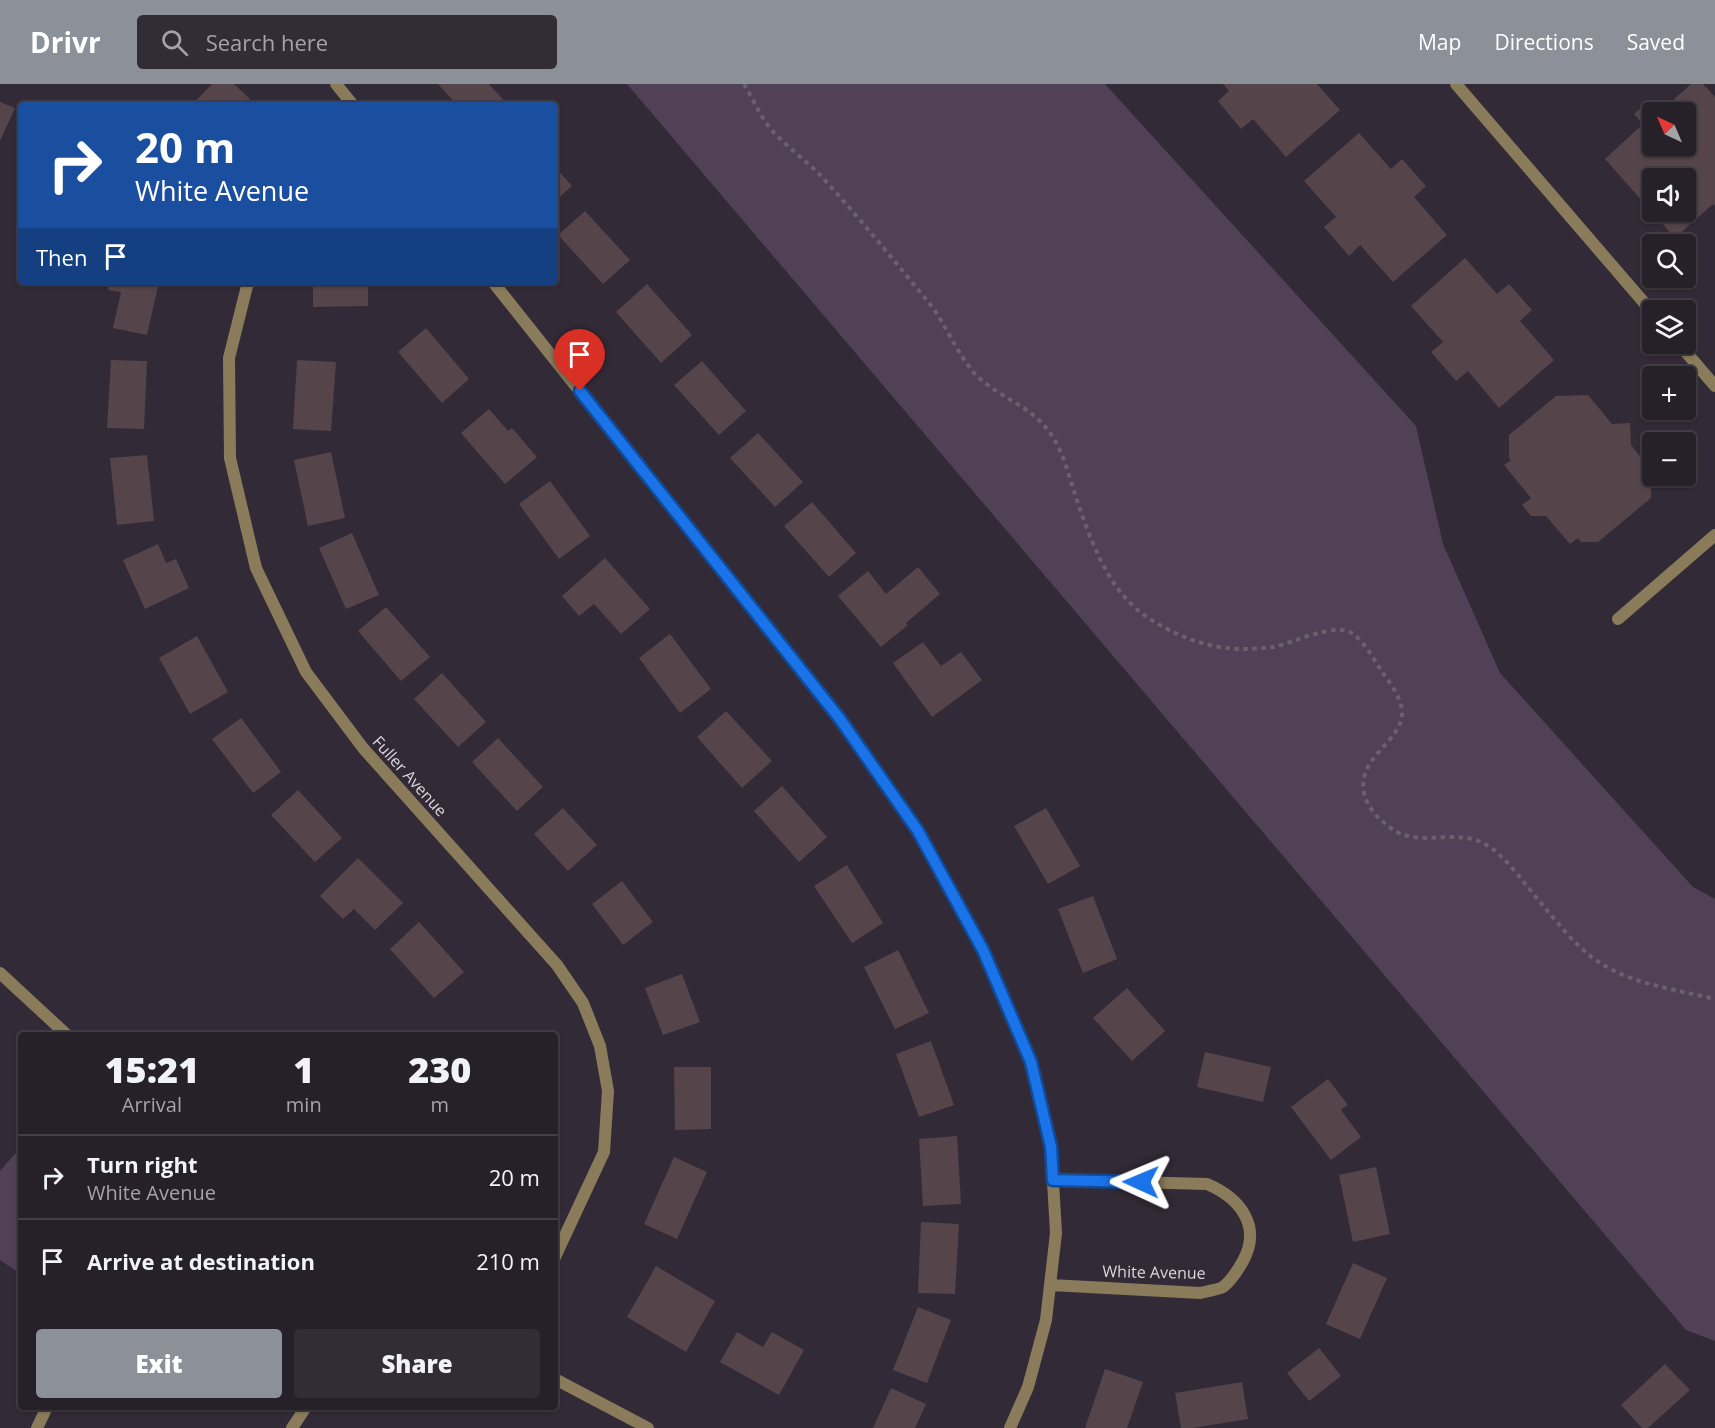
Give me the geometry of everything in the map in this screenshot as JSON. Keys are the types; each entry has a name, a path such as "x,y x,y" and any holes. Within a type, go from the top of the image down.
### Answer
{"street":[{"path":"336,84 351,102"},
{"path":"1456,84 1642,300"},
{"name":"Fuller Avenue","path":"247,285 229,358 230,458 256,568 306,672 363,748 557,965 583,1003 600,1046 608,1090 604,1152 558,1251"},
{"path":"495,285 840,719 918,831 983,950 1031,1062 1051,1147 1056,1233 1046,1320 1028,1387 1010,1428"},
{"path":"1688,354 1715,386"},
{"path":"1618,619 1715,535"},
{"path":"0,973 64,1032"},
{"name":"White Avenue","path":"1051,1285 1200,1293 1221,1288 1235,1274 1248,1252 1251,1234 1246,1216 1232,1198 1220,1189 1207,1184 1053,1180"},
{"path":"558,1381 648,1428"},
{"path":"36,1428 45,1410"},
{"path":"292,1428 304,1410"}],"path":[{"path":"744,84 768,125 781,140 819,174 929,302 964,359 978,376 1000,394 1038,418 1048,430 1060,450 1081,511 1101,557 1124,598 1138,612 1174,632 1210,646 1226,648 1271,647 1331,630 1345,629 1354,634 1398,696 1402,714 1395,732 1372,758 1365,773 1364,795 1372,811 1401,834 1468,838 1485,844 1508,864 1572,939 1590,956 1610,969 1649,984 1715,999"}],"shaded area":[{"path":"627,84 1105,84 1416,426 1443,544 1500,673 1693,887 1715,899 1715,1341 1686,1330"},
{"path":"18,1150 18,1272 0,1260 0,1171"}],"building":[{"path":"212,84 234,84 250,99 247,102 195,102"},
{"path":"438,84 489,84 505,102 454,102"},
{"path":"1223,84 1317,84 1340,110 1286,157 1253,119 1241,129 1218,101 1229,91"},
{"path":"1691,84 1703,84 1715,97 1715,206 1713,204 1696,219 1696,168 1642,168 1642,201 1605,159 1642,125 1642,156 1696,156 1696,102 1671,102"},
{"path":"0,102 15,108 0,141"},
{"path":"1642,107 1642,123 1634,114"},
{"path":"1359,133 1391,169 1402,159 1426,186 1414,197 1447,235 1393,282 1360,245 1349,256 1324,227 1336,217 1304,181"},
{"path":"558,170 572,186 558,198"},
{"path":"585,211 630,260 603,284 558,235"},
{"path":"1661,222 1693,222 1679,234 1671,234"},
{"path":"1465,258 1497,294 1509,284 1532,310 1520,321 1554,360 1499,408 1468,371 1456,381 1431,352 1443,342 1411,306"},
{"path":"647,284 692,335 661,363 616,312"},
{"path":"109,285 158,285 147,335 113,328 121,292 108,290"},
{"path":"313,285 368,285 368,306 313,307"},
{"path":"426,328 469,379 442,403 398,352"},
{"path":"111,360 147,361 144,429 107,428"},
{"path":"297,360 336,362 331,431 293,429"},
{"path":"702,361 746,411 719,435 674,385"},
{"path":"1588,395 1612,424 1630,423 1631,445 1642,459 1642,486 1651,486 1651,498 1598,542 1581,542 1578,538 1570,544 1546,516 1531,516 1522,505 1531,498 1504,465 1511,460 1509,458 1509,435 1556,396"},
{"path":"489,409 508,431 512,428 537,457 505,484 461,433"},
{"path":"758,433 803,482 775,507 730,458"},
{"path":"331,452 345,518 308,526 294,460"},
{"path":"147,455 154,521 117,525 110,458"},
{"path":"550,481 590,536 559,559 519,504"},
{"path":"812,502 856,553 829,577 784,526"},
{"path":"352,533 379,595 346,609 319,548"},
{"path":"158,544 166,563 176,559 189,588 145,609 123,560"},
{"path":"605,558 650,609 621,634 594,604 579,616 562,596"},
{"path":"918,567 940,594 881,647 838,596 868,571 886,594"},
{"path":"386,607 430,657 401,681 358,631"},
{"path":"670,634 711,689 680,713 639,658"},
{"path":"197,636 228,692 190,714 159,658"},
{"path":"923,642 941,666 961,652 982,680 932,717 893,663"},
{"path":"442,673 486,722 458,747 414,699"},
{"path":"726,711 772,761 742,788 697,737"},
{"path":"241,718 281,772 253,793 212,739"},
{"path":"498,738 543,787 517,811 472,762"},
{"path":"782,786 827,837 799,862 754,811"},
{"path":"298,790 342,838 315,862 271,815"},
{"path":"563,808 597,845 568,871 534,834"},
{"path":"1046,808 1080,866 1048,884 1014,826"},
{"path":"358,858 403,903 375,930 354,909 343,919 320,896"},
{"path":"847,865 883,923 852,943 814,886"},
{"path":"622,881 653,922 623,945 592,904"},
{"path":"1093,896 1117,959 1083,973 1058,909"},
{"path":"419,922 464,972 434,998 390,949"},
{"path":"898,950 929,1013 895,1029 864,967"},
{"path":"682,974 700,1022 663,1035 645,988"},
{"path":"1127,988 1165,1031 1132,1061 1093,1018"},
{"path":"931,1041 954,1105 919,1117 896,1054"},
{"path":"1205,1052 1271,1067 1263,1102 1197,1087"},
{"path":"674,1067 711,1067 711,1129 675,1130"},
{"path":"1328,1079 1348,1105 1341,1110 1361,1137 1331,1160 1291,1107"},
{"path":"957,1136 961,1204 923,1206 919,1139"},
{"path":"674,1157 707,1172 677,1239 644,1224"},
{"path":"1376,1167 1390,1234 1353,1242 1339,1175"},
{"path":"921,1222 959,1224 955,1294 918,1293"},
{"path":"1353,1263 1387,1278 1360,1339 1326,1324"},
{"path":"656,1266 715,1301 686,1352 627,1317"},
{"path":"918,1307 951,1320 927,1383 893,1370"},
{"path":"737,1332 763,1347 772,1332 804,1350 779,1395 720,1362"},
{"path":"1319,1348 1341,1376 1309,1401 1287,1373"},
{"path":"1665,1364 1690,1390 1648,1428 1642,1428 1621,1405"},
{"path":"1105,1369 1143,1382 1127,1428 1085,1428"},
{"path":"1242,1382 1248,1419 1181,1428 1175,1393"},
{"path":"891,1388 926,1404 915,1428 873,1428"}],"route":[{"path":"580,391 840,719 918,831 983,950 1031,1062 1051,1147 1053,1180 1141,1182"}]}
